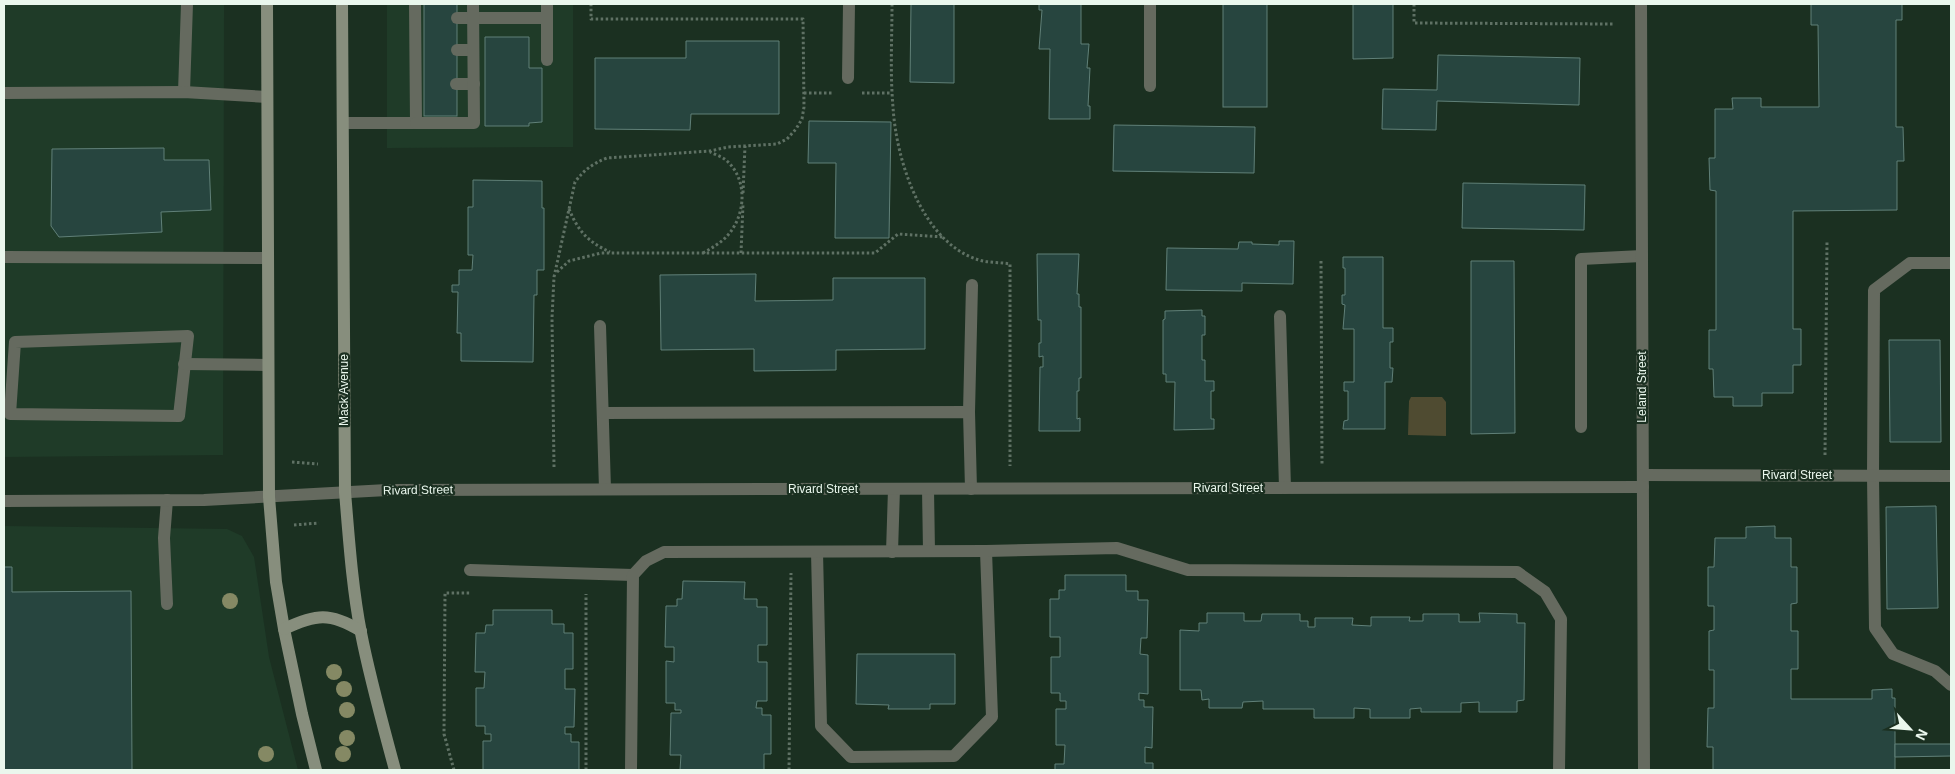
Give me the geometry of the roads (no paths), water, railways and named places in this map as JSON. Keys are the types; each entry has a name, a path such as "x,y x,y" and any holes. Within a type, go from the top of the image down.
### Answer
{"main road":[{"path":"267,4 269,497 276,582 284,629 316,770"},
{"name":"Mack Avenue","path":"342,4 345,492 351,566 361,632 374,694 395,770"},
{"path":"284,629 302,620 323,617 342,620 361,632"}],"street":[{"path":"184,92 187,4"},
{"path":"415,4 420,18 420,84 416,123"},
{"path":"343,123 474,123 473,4"},
{"path":"547,4 547,60"},
{"path":"848,78 849,4"},
{"path":"1150,4 1150,86"},
{"name":"Leland Street","path":"1641,4 1644,770"},
{"path":"457,18 547,18"},
{"path":"457,50 473,50"},
{"path":"456,84 474,84"},
{"path":"4,93 184,92 267,97"},
{"path":"1581,427 1581,259 1642,256"},
{"path":"4,257 268,258"},
{"path":"1951,263 1910,263 1874,290 1872,476 1875,628 1893,654 1935,671 1951,685"},
{"path":"972,285 970,412 972,489"},
{"path":"1280,316 1285,488"},
{"path":"600,326 605,489"},
{"path":"188,336 184,364 179,416 10,414 15,342 188,336"},
{"path":"184,364 268,365"},
{"path":"603,413 970,412"},
{"name":"Rivard Street","path":"4,501 167,500 269,497 386,490 1285,488 1951,476"},
{"path":"892,552 894,489"},
{"path":"928,489 929,551"},
{"path":"167,500 164,538 168,604"},
{"path":"631,770 633,575 646,561 664,552 892,552 1118,548 1188,570 1517,572 1545,592 1561,619 1558,770"},
{"path":"817,552 821,726 851,758 954,756 992,717 986,551"},
{"path":"470,570 633,575"}]}
